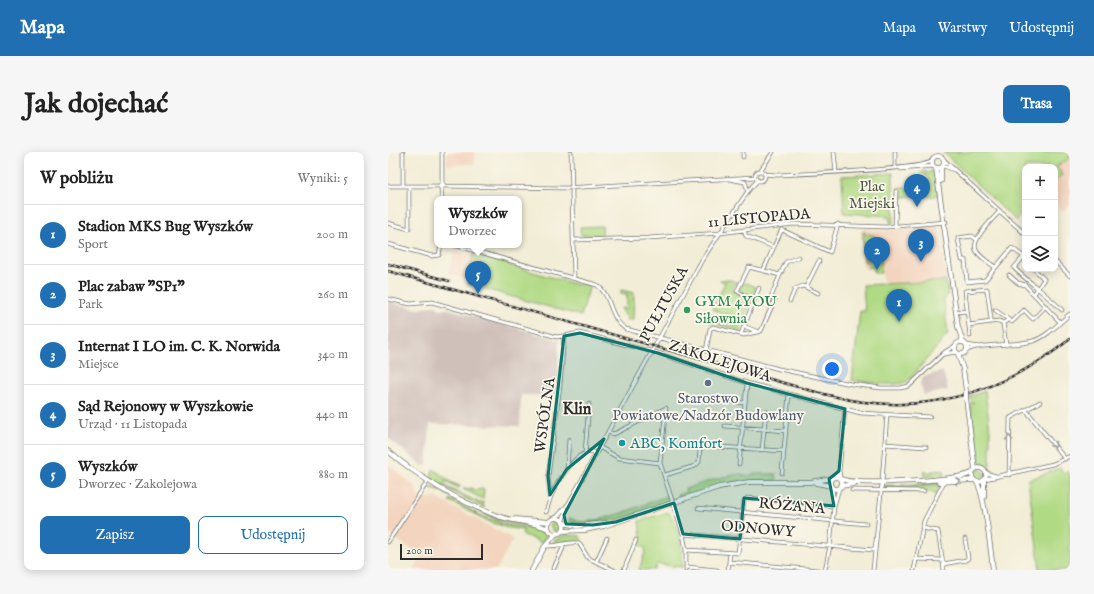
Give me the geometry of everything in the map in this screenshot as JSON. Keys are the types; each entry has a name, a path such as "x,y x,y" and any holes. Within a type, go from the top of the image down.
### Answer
{"main road":[{"path":"936,152 934,159 939,167"},
{"path":"934,159 941,156"},
{"path":"941,156 939,167 945,222 953,272 952,278 958,327 956,345 957,353 963,369 966,398 978,464 986,473 984,480 985,515"},
{"path":"958,327 965,344 963,369"},
{"path":"956,345 965,344"},
{"path":"957,353 965,352"},
{"path":"973,441 975,481 980,488 993,570"},
{"path":"388,451 408,468 428,481 486,511 549,530 556,534"},
{"path":"945,480 982,468"},
{"path":"832,486 837,478"},
{"path":"837,478 840,487"},
{"path":"532,570 545,546 556,534 563,531 593,529 719,487 736,483 810,482 837,478 848,481 882,482 984,480"},
{"path":"810,482 840,487 855,484 882,482"},
{"path":"502,517 549,522"},
{"path":"545,546 549,530 549,522 552,518 558,517 563,521 577,526 616,522"},
{"path":"563,521 563,531"}],"street":[{"path":"403,152 403,186"},
{"path":"442,152 442,196"},
{"path":"571,152 574,278"},
{"path":"743,152 743,157"},
{"path":"744,176 762,180 767,160 773,152"},
{"path":"834,152 836,172"},
{"path":"894,152 895,168"},
{"path":"941,156 1022,231"},
{"path":"388,186 572,188 727,179 756,172 776,175 895,168 927,164 934,159"},
{"path":"895,168 908,169 939,167 957,172"},
{"path":"756,172 756,178"},
{"name":"PUŁTUSKA","path":"558,517 569,503 702,260 756,178"},
{"path":"727,179 745,182 748,191"},
{"path":"388,224 408,229 409,186"},
{"path":"895,226 896,191"},
{"path":"995,267 977,252 975,245 976,239 1000,211"},
{"name":"11 LISTOPADA","path":"574,240 649,238 720,233 783,225 838,224 895,226 945,222"},
{"path":"782,230 830,252 838,224"},
{"path":"763,271 783,225"},
{"path":"744,230 746,236 774,247"},
{"path":"976,239 972,236 958,238 962,260 965,260 967,282 985,280 1012,248 1022,256"},
{"path":"388,244 432,256 439,254 440,248"},
{"path":"465,248 597,285 602,289 615,319 626,329 706,350 851,384 891,389 909,386 942,355 956,345"},
{"path":"706,350 711,328 741,334 761,331 776,299 771,296 786,262 799,257"},
{"path":"1022,260 1014,268 1037,289 1044,292 1062,310"},
{"path":"806,288 819,261"},
{"path":"1058,264 1070,276"},
{"path":"754,301 738,292 736,289 749,267 780,275"},
{"path":"1034,294 1044,279 1037,272"},
{"path":"1009,275 1018,283 1025,285 1060,322"},
{"path":"790,300 795,289 803,286 818,293"},
{"path":"741,334 759,288"},
{"path":"970,336 965,291 987,289 991,319"},
{"name":"ZAKOLEJOWA","path":"388,298 410,304 429,302 557,337 576,332 681,359 747,383 845,409 887,416 930,417"},
{"path":"995,310 1012,322 1024,310 1033,319 1046,306"},
{"path":"956,312 967,311"},
{"path":"965,352 982,347 1006,345 1034,340 1070,314"},
{"path":"969,325 999,322 1003,323 1008,320"},
{"path":"1003,323 1006,345"},
{"path":"744,326 758,332"},
{"name":"WSPÓLNA","path":"551,496 549,493 548,476 560,386 564,336"},
{"path":"965,344 982,347"},
{"path":"942,355 957,353"},
{"path":"739,464 747,383"},
{"path":"782,473 789,394"},
{"path":"725,401 745,403"},
{"path":"1009,475 1010,418 1040,402"},
{"path":"589,404 585,453 592,451 596,454"},
{"path":"608,432 614,434 666,408 660,463 683,534 686,550 686,569 717,570"},
{"path":"837,478 845,409"},
{"path":"1026,410 1065,459"},
{"path":"762,450 766,411"},
{"path":"873,570 887,416"},
{"path":"725,426 786,431"},
{"name":"WSPÓLNA","path":"566,469 568,439"},
{"path":"885,444 926,447"},
{"path":"599,447 619,458 660,463"},
{"path":"665,475 695,466 699,462 700,450 703,447 784,451"},
{"name":"WSPÓLNA","path":"546,512 551,496 566,469 585,453"},
{"path":"984,480 1053,464 1070,456"},
{"path":"986,473 996,476"},
{"path":"914,570 922,528 929,508 945,480"},
{"path":"388,542 428,481"},
{"path":"825,570 833,520 834,506 832,486"},
{"path":"834,506 840,487"},
{"path":"852,490 881,492 924,491"},
{"path":"698,508 743,512 745,499 834,506"},
{"name":"PUŁTUSKA","path":"563,521 569,503"},
{"name":"RÓŻANA","path":"728,570 730,554 738,553 743,512 866,524"},
{"path":"922,528 938,531 944,570"},
{"name":"ODNOWY","path":"683,534 875,550"},
{"path":"596,562 607,538"},
{"path":"917,559 943,562 966,560 968,558 965,539"},
{"path":"624,570 636,540"},
{"path":"545,546 554,547 567,541 580,543 586,555 596,562 614,570"},
{"path":"553,570 563,548 563,544"},
{"path":"686,550 730,554"},
{"path":"729,562 818,570"},
{"path":"599,570 603,565"}],"highlighted area":[{"path":"580,333 658,353 747,383 845,409 839,471 829,479 834,506 744,498 740,539 683,534 674,503 616,522 593,525 566,524 564,515 604,439 567,469 550,495 548,476 564,336 568,334"}],"shaded area":[{"path":"447,152 475,152 475,164 447,165"},
{"path":"1070,158 1070,205 1062,212 1058,207 1058,179 1061,177 1058,165"},
{"path":"939,226 946,281 883,284 882,267 863,268 861,229 884,231"},
{"path":"455,251 471,254 474,260 470,280 448,274"},
{"path":"388,302 419,309 436,305 439,309 448,309 559,340 558,381 555,395 521,395 520,426 430,424 427,465 423,466 388,438"},
{"path":"943,371 948,390 924,395 920,383 923,377"},
{"path":"388,464 417,488 417,495 422,498 437,498 513,539 496,570 415,570 421,556 388,533"}],"green space":[{"path":"943,152 1070,152 1070,158 1058,165 1058,164 1022,164 1022,212 1016,221"},
{"path":"1058,168 1062,175 1058,178"},
{"path":"926,171 926,174 931,171 936,174 938,194 935,196 923,196 922,194 900,198 900,187 907,187 907,191 917,188 919,192 918,188 921,190 928,189 930,186 929,180 927,180 929,178 920,173"},
{"name":"Plac Miejski","path":"893,173 894,223 890,223 890,216 844,213 842,176"},
{"path":"602,226 602,235 581,235 580,227"},
{"path":"863,232 865,232 866,236 868,234 874,235 878,239 878,255 873,259 866,257 866,262 864,262"},
{"path":"474,252 510,261 509,265 578,285 581,283 590,285 581,316 467,284"},
{"path":"868,260 881,260 881,273 874,273 873,267 868,268"},
{"path":"720,280 731,280 738,283 736,283 732,290 751,302 740,332 739,330 709,322 709,317 704,313 705,310 720,319 722,318 738,325 741,320 712,309 725,283"},
{"path":"946,281 948,294 944,300 948,334 909,380 898,384 891,384 852,380 860,311 865,311 863,285"},
{"path":"747,283 756,287 751,299 738,292 742,284"},
{"path":"621,290 634,293 633,320 628,320 621,308 627,308 627,294 621,294"},
{"path":"985,391 990,431 990,464 988,465 995,473 980,462 970,403 974,403 970,399 970,396"},
{"path":"1060,468 1064,473 1067,471 1070,475 1070,570 1040,570 1028,480"},
{"path":"940,469 940,471 944,470 944,475 924,477 925,470 928,473 932,472 932,470 933,472 936,470 939,471"},
{"path":"979,469 983,471 985,475 983,479 979,481 975,479 973,475 975,471"},
{"path":"433,470 452,483 460,486 459,488 445,481 445,486 480,503 483,502 484,508 434,482 431,476"},
{"path":"742,474 743,476 751,476 752,474 776,474 777,480 737,481 682,498 677,495 686,492 685,489 706,482"},
{"path":"937,483 940,485 882,487 885,485"},
{"path":"937,485 940,487 935,495 933,492 916,491 918,487"},
{"path":"916,486 915,491 884,491 882,488"},
{"path":"472,488 472,490 484,489 483,499 463,489"},
{"path":"437,489 495,517 542,527 541,529 497,520"},
{"path":"669,495 672,502 616,520 578,525 572,524 569,519 589,521 603,518 634,509"},
{"path":"450,499 482,516 503,524 503,526 492,523 449,501"},
{"path":"668,512 676,524 678,531 683,567 657,564 655,570 639,570 646,549 638,544 641,537 639,521"},
{"path":"556,520 560,522 562,526 560,530 556,532 552,530 550,526 552,522"},
{"path":"504,524 543,531 546,535 542,543 522,534 523,530 504,527"},
{"path":"566,535 580,536 583,545 572,540 552,546 555,540"}],"railway":[{"path":"388,264 449,281"},
{"path":"388,271 805,389 864,402 892,404 920,403 947,399 974,392 1024,370 1048,356 1070,339"}],"place":[{"name":"Sąd Rejonowy w Wyszkowie","path":"917,207"},
{"name":"Internat I LO im. C. K. Norwida","path":"921,262"},
{"name":"Plac zabaw \"SP1\"","path":"877,270"},
{"name":"Wyszków","path":"478,294"},
{"name":"GYM 4YOU Siłownia","path":"687,310"},
{"name":"Stadion MKS Bug Wyszków","path":"899,322"},
{"name":"Starostwo Powiatowe/Nadzór Budowlany","path":"708,383"},
{"name":"ABC, Komfort","path":"622,443"}],"district":[{"name":"Klin","path":"577,410"}]}
